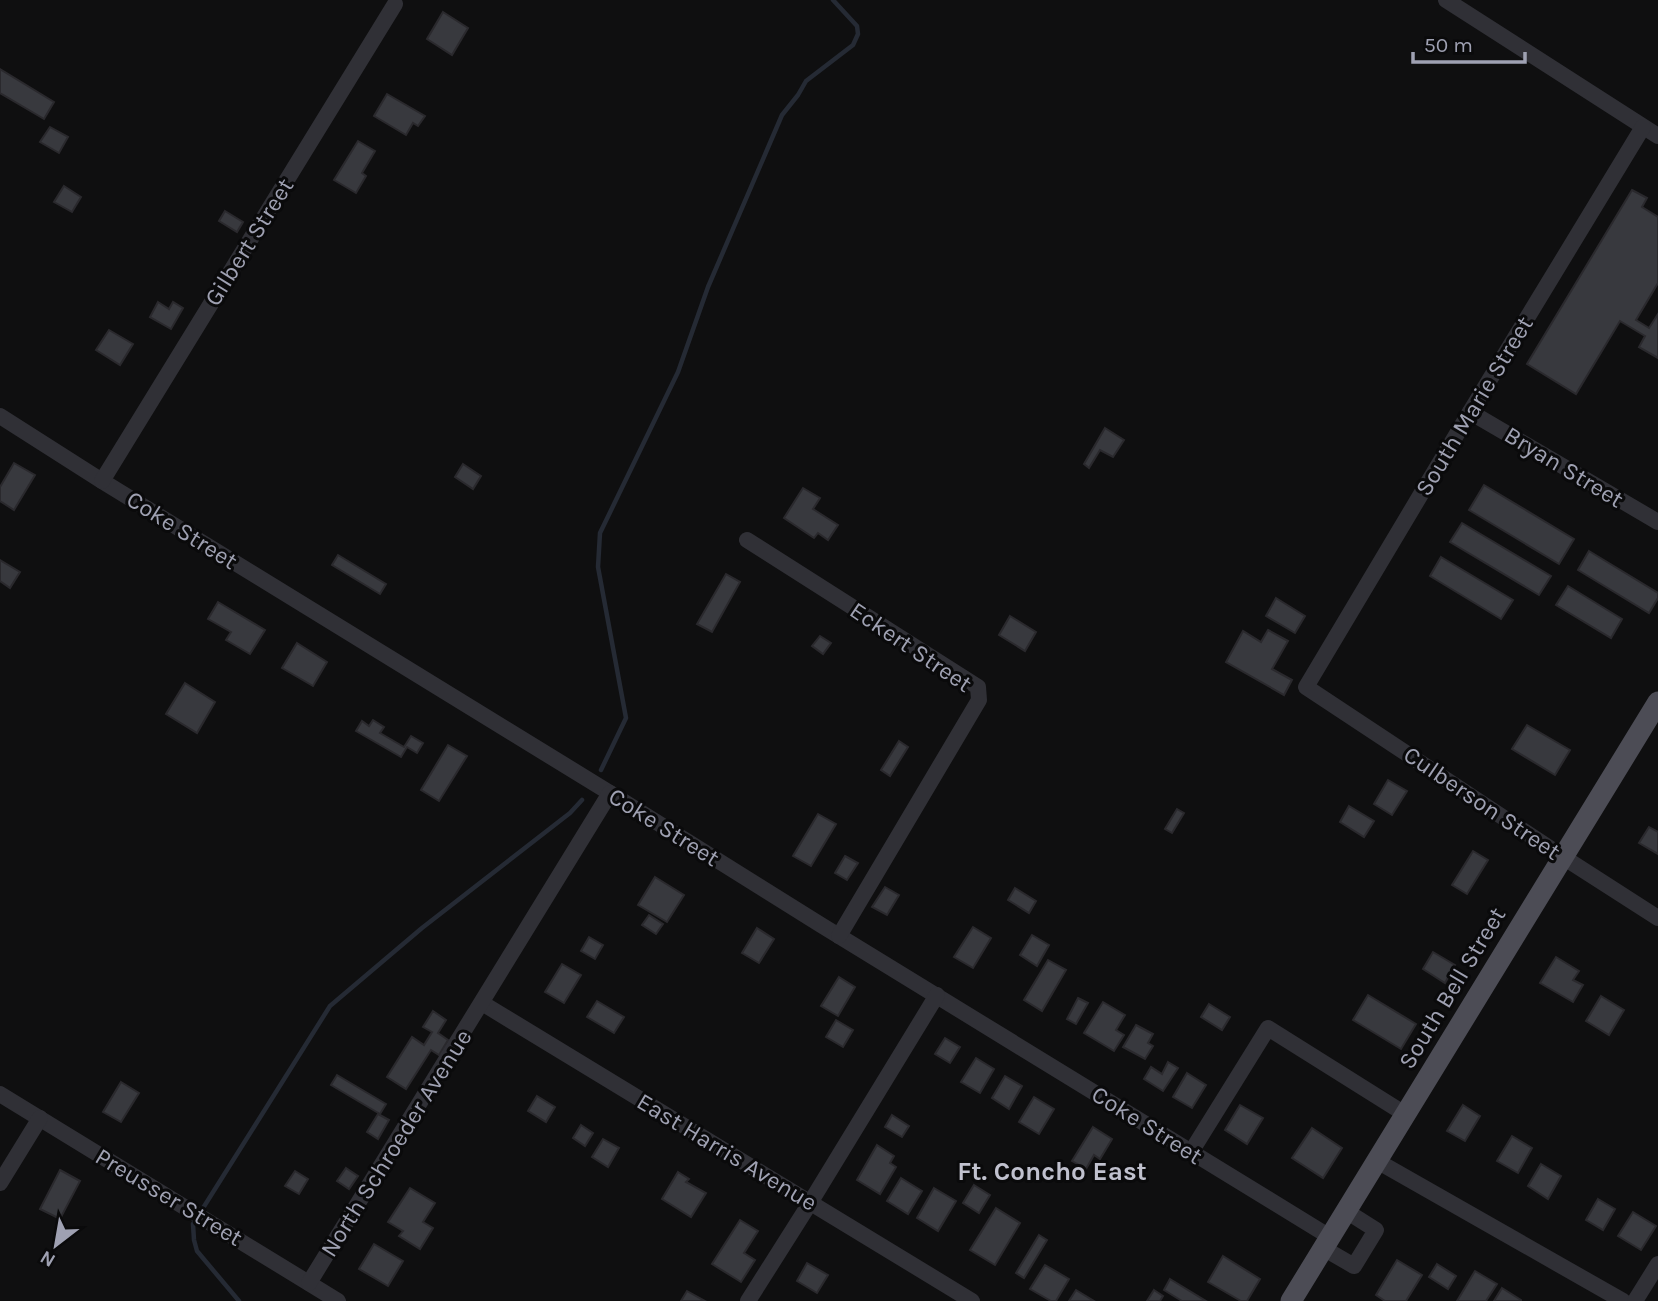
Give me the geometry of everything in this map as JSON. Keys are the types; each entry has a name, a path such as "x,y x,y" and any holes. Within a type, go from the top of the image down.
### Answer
{"main road":[{"name":"South Bell Street","path":"1291,1301 1563,857 1656,711"}],"street":[{"path":"1446,0 1651,132"},
{"name":"Gilbert Street","path":"102,481 395,4"},
{"name":"South Marie Street","path":"1306,687 1470,412 1651,132"},
{"name":"Bryan Street","path":"1470,412 1658,522"},
{"name":"Coke Street","path":"0,416 1191,1152 1326,1243 1354,1266 1376,1230 1346,1211"},
{"name":"Eckert Street","path":"747,540 978,687 979,700 839,936"},
{"name":"Culberson Street","path":"1306,687 1658,918"},
{"name":"North Schroeder Avenue","path":"309,1283 610,793"},
{"path":"748,1301 937,995"},
{"name":"East Harris Avenue","path":"482,1003 972,1301"},
{"path":"1191,1152 1268,1028 1405,1114"},
{"name":"Preusser Street","path":"0,1094 338,1301"},
{"path":"0,1183 40,1118"},
{"path":"1377,1161 1623,1301"},
{"path":"1635,1301 1658,1264"}],"building":[{"path":"443,12 468,28 452,55 427,39"},
{"path":"0,69 54,102 44,119 0,93"},
{"path":"387,94 425,116 418,126 413,123 406,135 374,116"},
{"path":"50,127 68,137 59,153 40,142"},
{"path":"358,141 375,151 362,173 366,176 356,193 334,180"},
{"path":"64,186 81,197 72,212 54,202"},
{"path":"1632,190 1647,198 1642,207 1658,217 1658,283 1636,320 1649,328 1658,314 1658,358 1639,347 1645,336 1620,321 1576,394 1527,364"},
{"path":"225,211 243,222 237,232 219,221"},
{"path":"158,302 169,309 173,302 183,308 171,329 150,317"},
{"path":"109,330 133,344 120,365 96,350"},
{"path":"1105,428 1124,440 1113,457 1100,450 1089,468 1084,464"},
{"path":"14,463 35,475 14,510 0,501 0,487"},
{"path":"463,464 481,476 473,489 455,477"},
{"path":"1484,485 1574,539 1559,564 1469,510"},
{"path":"803,488 820,498 813,509 838,525 828,540 818,533 814,538 784,518"},
{"path":"1462,523 1551,576 1539,595 1450,542"},
{"path":"1589,551 1658,593 1649,613 1578,570"},
{"path":"338,555 386,584 380,594 332,565"},
{"path":"1441,557 1513,600 1501,619 1430,576"},
{"path":"0,560 20,572 10,588 0,581"},
{"path":"726,574 740,582 712,632 697,624"},
{"path":"1568,586 1622,619 1611,638 1556,605"},
{"path":"1276,598 1305,616 1295,633 1266,616"},
{"path":"218,602 265,630 250,654 226,640 231,632 208,619"},
{"path":"1010,616 1036,632 1025,651 999,635"},
{"path":"1268,630 1288,641 1272,669 1292,680 1284,695 1226,662 1243,631 1261,642"},
{"path":"820,636 831,643 823,654 812,646"},
{"path":"297,643 327,662 313,686 282,668"},
{"path":"185,683 215,702 197,733 166,714"},
{"path":"373,720 384,727 380,733 404,747 411,736 423,743 417,753 407,747 401,757 356,731 362,721 369,726"},
{"path":"1527,725 1570,750 1555,775 1512,749"},
{"path":"899,741 908,747 890,776 881,770"},
{"path":"448,745 467,756 439,801 421,790"},
{"path":"1388,780 1407,791 1392,815 1374,804"},
{"path":"1349,806 1374,821 1364,837 1340,822"},
{"path":"1177,809 1184,813 1172,833 1165,829"},
{"path":"818,814 836,824 811,866 793,856"},
{"path":"1649,827 1658,832 1658,854 1639,843"},
{"path":"1473,851 1488,860 1467,894 1452,885"},
{"path":"845,856 858,863 847,880 835,873"},
{"path":"655,877 684,895 667,922 638,905"},
{"path":"885,887 899,895 887,915 872,907"},
{"path":"1015,888 1036,901 1029,913 1008,900"},
{"path":"649,915 663,924 656,934 642,925"},
{"path":"973,927 991,938 973,968 954,957"},
{"path":"757,928 774,939 759,963 742,953"},
{"path":"1032,935 1049,945 1037,966 1020,955"},
{"path":"589,937 603,945 595,959 581,951"},
{"path":"1433,952 1455,965 1445,983 1423,969"},
{"path":"1556,957 1579,971 1573,980 1583,985 1573,1002 1540,983"},
{"path":"1048,960 1066,970 1042,1011 1024,1000"},
{"path":"562,964 581,975 564,1003 545,992"},
{"path":"839,977 855,987 838,1016 821,1006"},
{"path":"1368,995 1416,1024 1401,1049 1353,1020"},
{"path":"1601,996 1624,1010 1609,1035 1586,1021"},
{"path":"1078,998 1088,1003 1076,1024 1067,1019"},
{"path":"597,1001 624,1017 614,1033 587,1017"},
{"path":"1103,1002 1125,1015 1116,1030 1124,1035 1114,1051 1084,1033"},
{"path":"1209,1004 1230,1017 1222,1030 1201,1017"},
{"path":"433,1011 446,1020 438,1033 448,1040 439,1055 431,1050 406,1089 387,1077 412,1037 424,1045 432,1032 423,1027"},
{"path":"836,1020 853,1030 843,1047 826,1037"},
{"path":"1136,1025 1153,1034 1148,1043 1153,1046 1145,1059 1123,1047"},
{"path":"945,1038 960,1047 950,1063 935,1054"},
{"path":"976,1058 994,1069 980,1093 961,1082"},
{"path":"1168,1062 1178,1068 1163,1091 1144,1079 1151,1067 1162,1074"},
{"path":"1187,1073 1206,1085 1192,1108 1173,1097"},
{"path":"337,1075 386,1104 380,1114 331,1085"},
{"path":"1005,1076 1022,1086 1009,1109 992,1098"},
{"path":"121,1082 139,1093 121,1122 103,1112"},
{"path":"537,1096 555,1107 546,1122 528,1111"},
{"path":"1034,1097 1054,1109 1039,1134 1019,1122"},
{"path":"1240,1105 1263,1118 1247,1144 1225,1130"},
{"path":"1463,1105 1480,1116 1465,1141 1447,1131"},
{"path":"378,1114 389,1120 378,1139 367,1132"},
{"path":"892,1115 909,1126 902,1137 885,1127"},
{"path":"581,1125 593,1133 585,1146 573,1138"},
{"path":"1093,1127 1112,1139 1100,1159 1094,1155 1086,1169 1072,1161"},
{"path":"1312,1128 1342,1148 1323,1178 1292,1158"},
{"path":"1512,1136 1532,1148 1518,1173 1497,1161"},
{"path":"603,1139 619,1148 608,1167 592,1157"},
{"path":"877,1145 894,1156 890,1163 896,1167 880,1194 857,1180"},
{"path":"1541,1164 1561,1176 1548,1199 1528,1186"},
{"path":"346,1168 358,1176 349,1189 337,1181"},
{"path":"60,1170 80,1181 60,1219 40,1209"},
{"path":"295,1171 308,1179 299,1194 285,1186"},
{"path":"678,1172 689,1179 686,1182 706,1193 691,1217 662,1199"},
{"path":"901,1178 922,1191 908,1214 887,1201"},
{"path":"974,1185 990,1195 979,1213 963,1203"},
{"path":"410,1188 435,1203 423,1222 433,1228 420,1249 399,1236 403,1231 388,1222"},
{"path":"934,1188 956,1201 938,1231 917,1218"},
{"path":"1598,1199 1615,1209 1603,1230 1586,1220"},
{"path":"996,1208 1020,1223 995,1265 970,1250"},
{"path":"1633,1212 1656,1226 1641,1250 1618,1236"},
{"path":"740,1220 758,1231 744,1253 755,1260 741,1282 712,1264"},
{"path":"1039,1235 1047,1240 1024,1278 1016,1273"},
{"path":"374,1244 403,1261 388,1286 359,1269"},
{"path":"1223,1256 1260,1279 1247,1301 1241,1301 1208,1282"},
{"path":"1397,1260 1422,1275 1406,1301 1385,1301 1376,1295"},
{"path":"807,1263 828,1275 817,1293 797,1281"},
{"path":"1437,1264 1456,1276 1448,1289 1429,1277"},
{"path":"1045,1265 1069,1279 1056,1301 1030,1289"},
{"path":"1475,1271 1497,1284 1486,1301 1457,1301"},
{"path":"1170,1279 1206,1301 1182,1301 1164,1290"},
{"path":"1502,1288 1521,1300 1521,1301 1494,1301"},
{"path":"1076,1290 1094,1301 1069,1301"},
{"path":"1154,1290 1163,1296 1160,1301 1147,1301"},
{"path":"687,1291 705,1301 681,1301"}],"waterway":[{"path":"601,770 626,718 598,567 600,533 678,372 708,287 782,115 806,81 853,45 858,34 857,26 833,0"},
{"path":"239,1301 197,1251 193,1224 330,1006 422,928 570,813 582,800"}],"district":[{"name":"Ft. Concho East","path":"1052,1171"}]}
